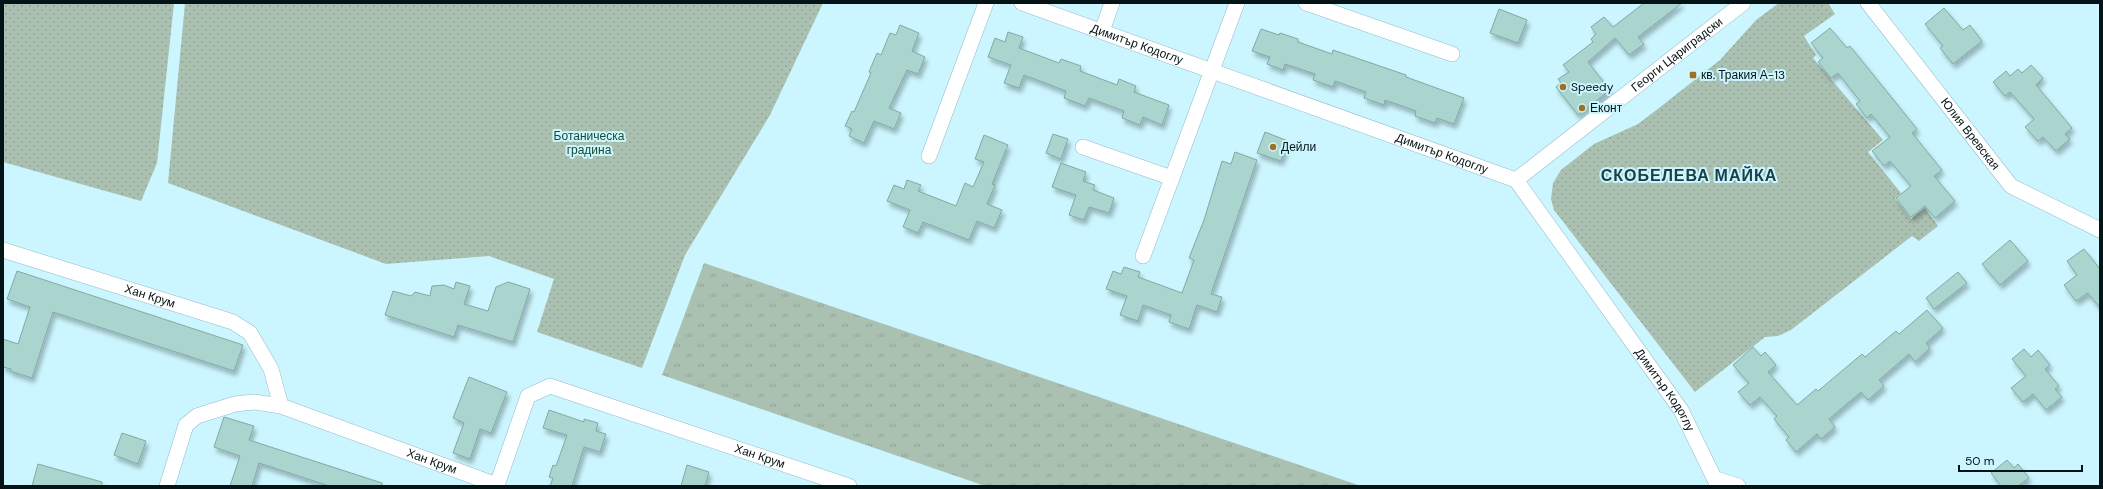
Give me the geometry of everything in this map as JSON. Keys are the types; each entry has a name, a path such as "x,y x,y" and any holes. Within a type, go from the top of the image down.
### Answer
{"street":[{"path":"929,156 986,3"},
{"name":"Димитър Кодоглу","path":"1022,3 1516,180 1679,407 1717,482"},
{"path":"1102,31 1112,3"},
{"path":"1144,256 1236,3"},
{"path":"1306,3 1452,54"},
{"name":"Георги Цариградски","path":"1516,180 1743,3"},
{"name":"Юлия Вревская","path":"1868,3 2012,186 2100,230"},
{"path":"1083,147 1172,178"},
{"name":"Хан Крум","path":"3,250 233,322 250,333 271,369 281,406 497,485 528,396 550,386 849,486"},
{"path":"167,486 186,425 197,416 235,404 254,402 281,406"},
{"path":"1717,482 1738,486"}],"green space":[{"path":"3,3 174,3 157,163 141,201 3,162"},
{"name":"Ботаническа градина","path":"185,3 823,3 770,115 685,255 642,368 537,332 554,279 489,256 386,264 168,183"},
{"path":"1779,3 1828,3 1835,14 1804,36 1816,55 1813,58 1883,140 1868,152 1901,193 1895,198 1911,219 1925,208 1938,226 1919,241 1912,236 1791,330 1778,336 1765,337 1695,392 1554,210 1551,199 1553,183 1561,170 1594,144 1638,124 1720,60 1756,20"},
{"path":"704,263 1361,486 985,486 662,375"}],"building":[{"path":"1644,3 1682,3 1638,37 1644,44 1629,55 1615,38 1588,62 1610,90 1578,115 1556,87 1561,83 1558,79 1569,72 1563,65 1593,42 1591,39 1596,34 1591,27 1604,17 1613,27"},
{"path":"1944,8 1963,30 1970,25 1982,41 1953,64 1940,48 1943,46 1925,24"},
{"path":"1499,9 1527,20 1518,43 1490,33"},
{"path":"900,25 919,33 912,51 925,57 918,74 907,70 889,108 901,113 894,129 874,121 864,143 849,136 852,129 845,126 852,111 854,112 871,73 869,72 877,53 881,55 890,33 896,35"},
{"path":"1830,28 1847,48 1850,46 1917,129 1912,133 1942,170 1934,176 1955,201 1935,218 1925,206 1911,217 1896,198 1911,186 1890,161 1884,166 1872,151 1890,137 1871,114 1867,118 1856,104 1860,101 1838,73 1831,78 1818,62 1823,58 1811,43"},
{"path":"1261,29 1298,39 1298,42 1332,54 1333,50 1406,75 1406,77 1464,98 1454,124 1437,118 1435,123 1415,116 1416,111 1385,100 1384,105 1364,98 1366,92 1335,81 1333,87 1313,80 1315,74 1285,64 1283,70 1267,64 1270,57 1252,51"},
{"path":"1008,32 1023,37 1019,48 1059,63 1061,59 1081,66 1080,71 1117,85 1119,79 1136,86 1134,92 1169,105 1162,125 1143,117 1140,125 1122,118 1124,111 1089,98 1085,106 1064,98 1066,91 1024,75 1019,88 1004,83 1011,65 988,57 995,38 1005,42"},
{"path":"2031,65 2043,78 2036,85 2072,128 2065,134 2070,139 2056,151 2043,137 2038,141 2025,127 2034,119 2010,92 2005,96 1993,82 2006,71 2010,76 2018,69 2022,73"},
{"name":"Дейли","path":"1265,132 1288,141 1281,161 1257,153"},
{"path":"1053,134 1068,139 1061,159 1046,153"},
{"path":"984,135 1008,145 992,184 995,185 987,204 1002,210 994,228 977,221 969,240 923,222 918,233 903,227 910,210 887,201 894,185 904,189 907,180 921,185 918,191 956,206 965,183 973,187 984,162 975,159"},
{"path":"1235,152 1257,160 1211,294 1222,297 1217,312 1197,305 1189,329 1169,322 1171,315 1143,305 1138,321 1120,315 1127,296 1106,289 1113,271 1121,274 1124,267 1140,272 1138,277 1182,293 1194,260 1189,258 1204,220 1222,161 1231,164"},
{"path":"1061,163 1086,172 1083,181 1095,185 1093,190 1114,198 1109,213 1089,207 1084,220 1069,215 1076,195 1052,187"},
{"path":"2010,240 2028,261 2000,285 1982,264"},
{"path":"2084,249 2100,269 2100,308 2088,293 2076,301 2064,285 2077,275 2067,261"},
{"path":"17,271 243,345 234,371 53,312 32,378 10,371 11,369 3,367 3,339 18,344 30,307 7,299"},
{"path":"1958,272 1967,283 1934,309 1926,298"},
{"path":"456,282 470,286 464,304 488,311 496,287 508,282 530,289 513,342 458,325 454,337 385,315 393,291 411,296 415,292 430,296 432,286 444,285 454,289"},
{"path":"1927,310 1943,328 1926,343 1930,348 1915,362 1909,354 1879,380 1884,386 1868,400 1861,392 1829,419 1835,427 1821,439 1817,434 1796,452 1786,440 1789,437 1774,419 1777,416 1760,397 1750,405 1738,392 1749,383 1733,365 1753,347 1761,356 1765,352 1776,365 1768,372 1797,405 1816,389 1818,391 1862,354 1865,357 1896,331 1899,334"},
{"path":"2024,349 2031,357 2038,350 2050,365 2045,369 2059,386 2055,389 2062,397 2046,410 2033,394 2023,402 2011,388 2026,376 2012,359"},
{"path":"469,377 507,392 491,433 480,429 470,459 453,453 464,423 453,418"},
{"path":"549,410 584,422 584,419 598,423 596,431 606,434 600,452 584,447 572,486 550,486 553,478 549,477 553,465 556,466 567,435 543,428"},
{"path":"224,417 254,426 249,440 382,483 382,486 329,486 259,463 252,486 230,486 240,456 214,447"},
{"path":"122,433 146,441 138,464 114,455"},
{"path":"2007,460 2014,468 2018,464 2029,478 2018,486 2001,486 1991,473"},
{"path":"38,464 102,482 102,486 32,486"},
{"path":"687,465 709,472 705,486 681,486"}],"place":[{"name":"кв. Тракия А-13","path":"1693,75"},
{"name":"Speedy","path":"1563,87"},
{"name":"Еконт","path":"1582,108"},
{"name":"Дейли","path":"1273,147"}],"district":[{"name":"СКОБЕЛЕВА МАЙКА","path":"1689,175"}]}
